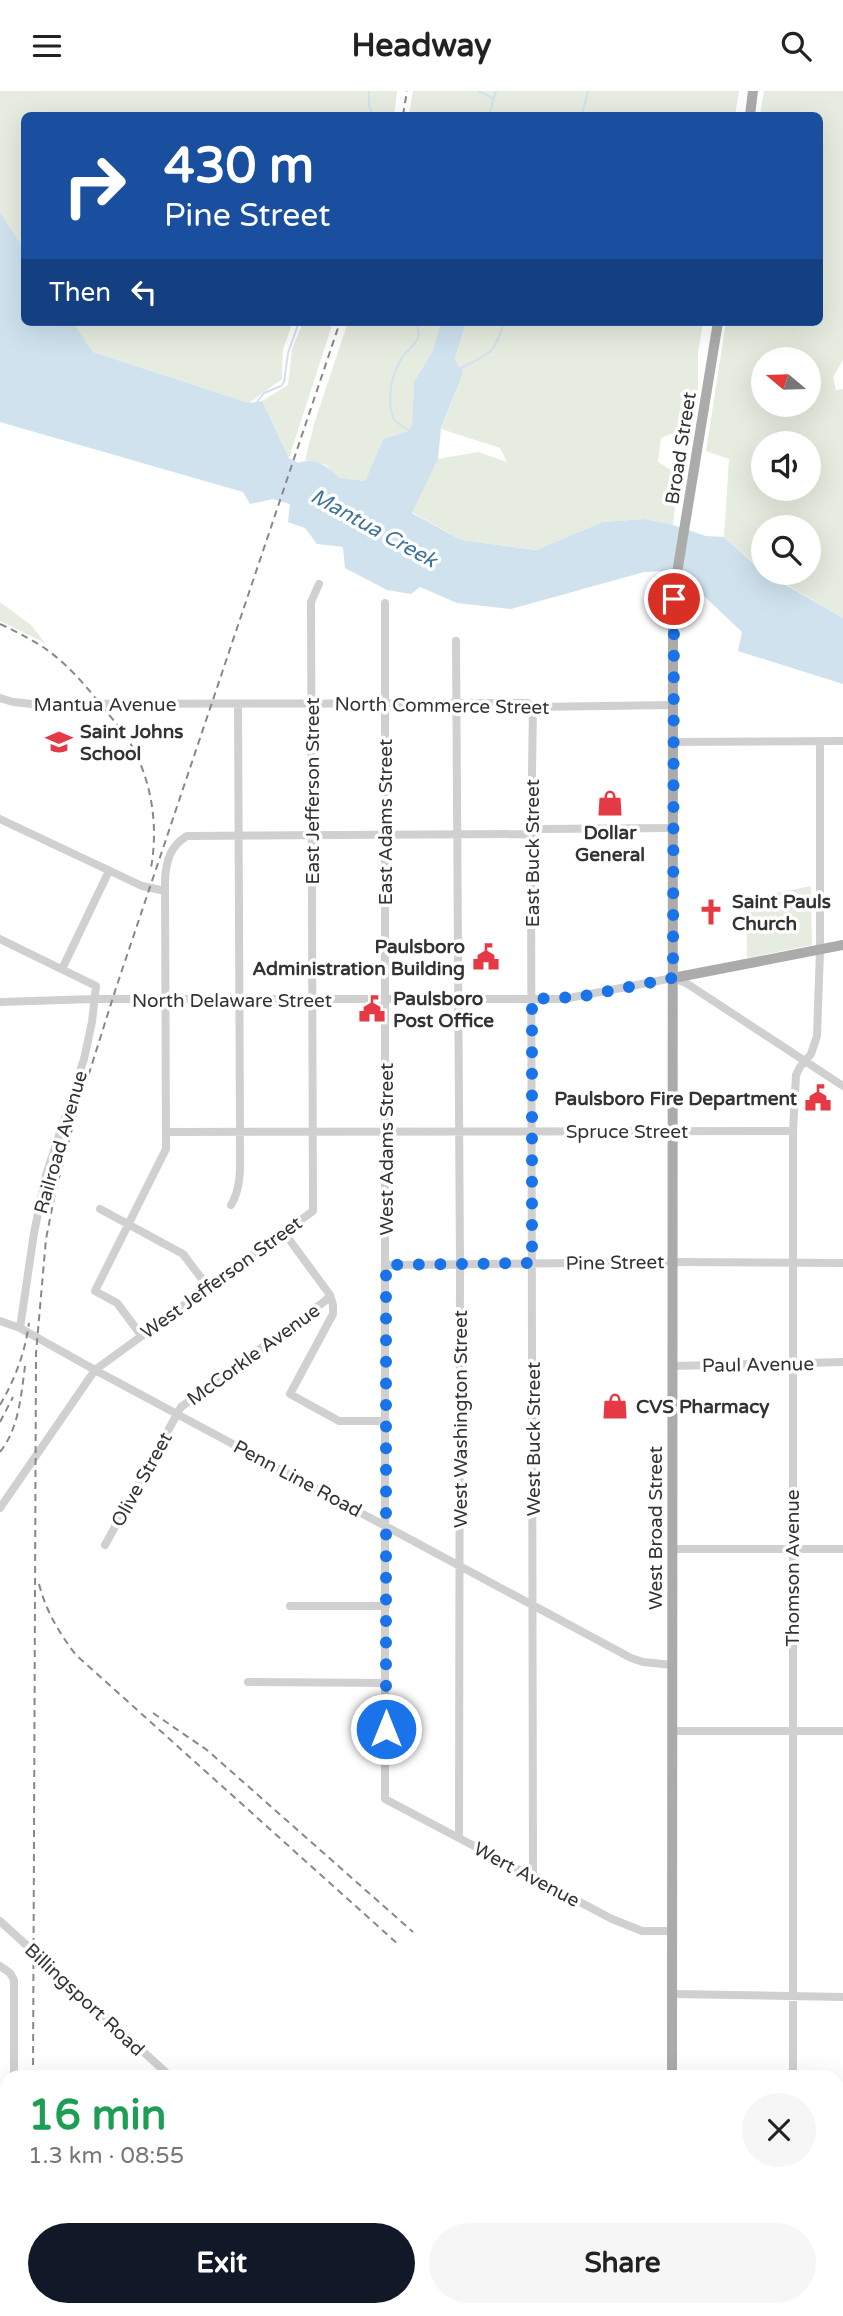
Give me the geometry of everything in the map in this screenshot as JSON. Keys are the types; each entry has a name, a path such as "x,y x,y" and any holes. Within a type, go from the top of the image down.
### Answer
{"main road":[{"path":"750,112 753,91"},
{"name":"Broad Street","path":"673,742 673,617 677,579 717,326"},
{"name":"West Broad Street","path":"672,2070 673,742"},
{"path":"673,978 843,945"}],"street":[{"name":"East Jefferson Street","path":"312,1000 311,602 320,583"},
{"name":"East Adams Street","path":"385,603 386,1000"},
{"name":"West Washington Street","path":"456,641 460,1838"},
{"name":"Mantua Avenue","path":"0,698 32,704 211,704"},
{"name":"North Commerce Street","path":"211,704 673,705"},
{"path":"231,1205 238,1195 240,1132 238,704"},
{"name":"East Buck Street","path":"532,999 533,706"},
{"name":"Thomson Avenue","path":"793,2070 793,1131 796,1075 811,1054 817,1036 820,950 820,741"},
{"path":"673,742 843,741"},
{"path":"0,819 109,871 165,891"},
{"path":"141,1335 117,1303 95,1291 166,1149 165,891 166,869 173,846 187,836 531,834 539,829 673,828"},
{"path":"62,969 109,871"},
{"path":"0,940 96,986 94,999"},
{"path":"673,978 686,983 843,1086"},
{"name":"North Delaware Street","path":"0,1002 94,999 532,999 579,997 673,978"},
{"name":"Railroad Avenue","path":"20,1328 34,1233 46,1175 84,1059 94,999"},
{"name":"West Buck Street","path":"532,999 533,1878"},
{"name":"West Jefferson Street","path":"0,1508 95,1370 313,1210 312,1000"},
{"name":"West Adams Street","path":"386,1000 387,1801"},
{"name":"Spruce Street","path":"166,1132 793,1131"},
{"path":"100,1209 183,1254 208,1287"},
{"path":"283,1231 330,1295 333,1305 333,1314 290,1394 339,1421 386,1421"},
{"name":"Pine Street","path":"386,1265 793,1261 843,1263"},
{"name":"McCorkle Avenue","path":"177,1413 181,1407 330,1295"},
{"name":"Penn Line Road","path":"0,1321 20,1328 636,1660 672,1665"},
{"name":"Paul Avenue","path":"672,1366 843,1362"},
{"name":"Olive Street","path":"105,1545 177,1413"},
{"path":"673,1549 843,1549"},
{"path":"290,1606 386,1606"},
{"path":"248,1682 386,1683"},
{"path":"673,1731 843,1731"},
{"name":"Wert Avenue","path":"387,1801 612,1919 642,1931 672,1931"},
{"name":"Billingsport Road","path":"0,1921 163,2070"},
{"path":"0,1966 10,1973 14,1980 14,2070"},
{"path":"672,1994 843,1997"}],"shaded area":[{"path":"0,91 397,91 394,112 21,112 21,244 0,212"},
{"path":"413,91 739,91 736,112 410,112"},
{"path":"764,91 843,91 843,360 833,377 836,390 843,389 843,618 787,585 821,585 821,515 751,515 751,561 724,537 729,459 706,451 725,326 823,326 823,112 760,112"},
{"path":"76,326 292,326 283,349 282,379 249,403 93,352"},
{"path":"301,326 332,326 289,458 262,401 288,385 292,349"},
{"path":"347,326 440,326 433,350 414,382 409,431 383,439 365,481 338,478 326,465 305,460"},
{"path":"465,326 702,326 698,353 698,389 686,435 676,432 661,438 658,462 678,474 673,525 645,519 603,522 538,550 461,540 412,512 438,459 478,452 507,462 500,448 441,429 463,373 455,359"},
{"path":"0,602 31,625 45,643 0,621"},
{"path":"811,886 812,945 747,958 746,899"}],"water":[{"name":"Mantua Creek","path":"0,212 21,244 21,326 76,326 93,352 249,403 262,401 289,458 298,463 310,461 321,464 339,478 365,481 383,439 409,431 414,382 433,350 440,326 465,326 455,359 463,373 441,428 438,459 412,513 461,540 537,550 603,522 645,519 706,536 724,537 751,561 751,585 786,585 843,618 843,684 738,651 742,632 685,578 663,571 644,572 511,609 457,603 420,587 411,594 387,590 345,568 343,547 317,544 305,528 288,522 290,504 273,499 250,504 243,492 0,422"}],"waterway":[{"path":"369,91 372,112"},
{"path":"479,91 492,98"},
{"path":"490,112 496,91"},
{"path":"583,112 588,91"},
{"path":"257,402 264,393 284,382 288,353 298,326"},
{"path":"409,431 394,420 390,395 400,362 418,338 416,326"},
{"path":"461,368 493,348 503,326"}],"railway":[{"path":"404,112 407,91"},
{"path":"33,2070 36,1353 46,1239 74,1121 116,988 339,326"},
{"path":"0,624 38,644 59,659 87,688 127,738 142,768 151,800 154,834 151,868"},
{"path":"0,1405 19,1365 29,1323"},
{"path":"0,1452 15,1422 25,1366"},
{"path":"0,1422 13,1397"},
{"path":"39,1584 54,1621 76,1655 400,1946"},
{"path":"153,1713 207,1750 413,1932"}],"place":[{"name":"Saint Johns School","path":"59,742"},
{"name":"Dollar General","path":"610,803"},
{"name":"Saint Pauls Church","path":"711,912"},
{"name":"Paulsboro Administration Building","path":"486,957"},
{"name":"Paulsboro Post Office","path":"372,1009"},
{"name":"Paulsboro Fire Department","path":"818,1098"},
{"name":"CVS Pharmacy","path":"615,1406"}],"route":[{"path":"386,1729 386,1265 532,1263 532,999 579,997 673,978 674,599"}]}
